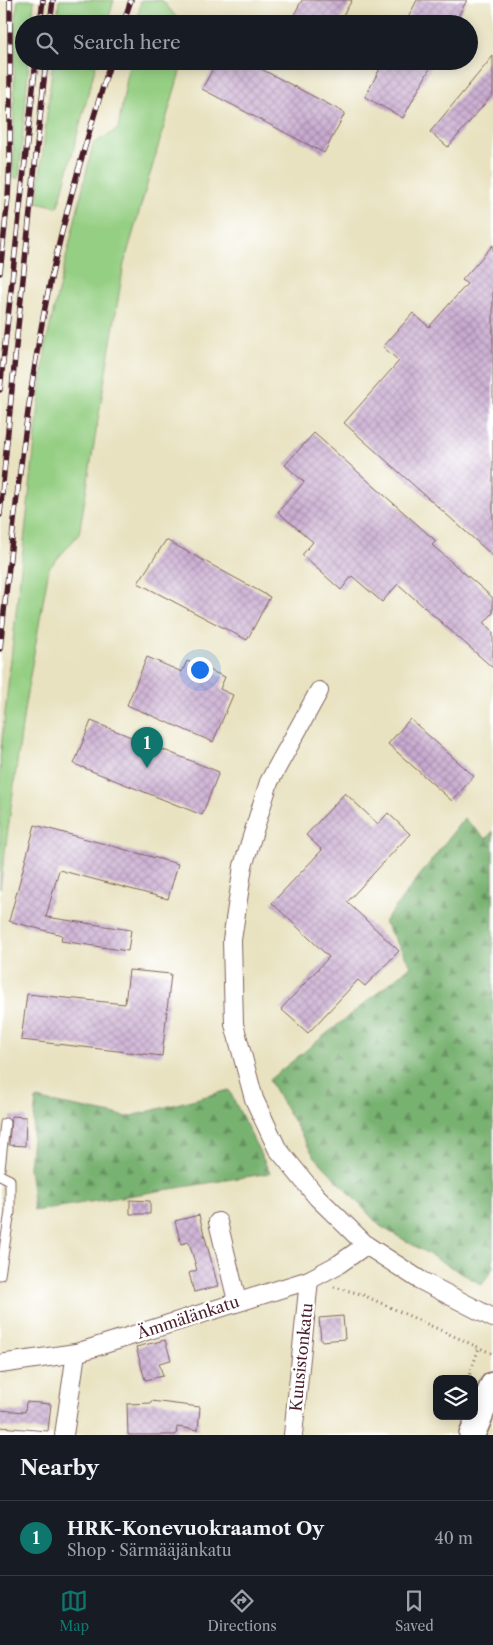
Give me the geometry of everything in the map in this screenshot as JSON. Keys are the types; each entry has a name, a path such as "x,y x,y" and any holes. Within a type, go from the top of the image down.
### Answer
{"street":[{"path":"319,691 269,782 243,866 232,940 234,1024 254,1098 276,1148 317,1197 366,1245 420,1280 493,1318"},
{"path":"218,1222 237,1301"},
{"name":"Ämmälänkatu","path":"0,1364 76,1353 309,1280 339,1264 366,1245"},
{"name":"Kuusistonkatu","path":"293,1435 309,1280"},
{"path":"64,1435 76,1353"},
{"path":"472,1435 493,1385"}],"lane":[{"path":"0,1168 5,1122"},
{"path":"0,1175 10,1180 10,1212 0,1275"}],"path":[{"path":"309,1280 361,1294 493,1354"},
{"path":"469,1375 479,1348"}],"green space":[{"path":"18,0 34,0 33,15 16,15"},
{"path":"59,0 114,0 110,15 58,15"},
{"path":"141,0 162,0 174,15 138,15"},
{"path":"15,20 15,70 28,70 19,179 13,177"},
{"path":"52,70 95,70 58,207 37,202"},
{"path":"128,70 180,70 124,264 79,534 49,568 25,704 0,888 0,757 46,343 93,144 118,129"},
{"path":"464,818 486,839 493,831 493,1268 482,1285 380,1226 314,1156 269,1080 411,966 384,922"},
{"path":"229,1090 270,1173 34,1211 29,1167 36,1099 128,1117"}],"building":[{"path":"302,0 352,0 343,15 294,15"},
{"path":"417,0 467,0 459,15 410,15"},
{"path":"493,56 493,94 448,147 430,132"},
{"path":"212,70 263,70 345,113 324,153 202,89"},
{"path":"379,70 429,70 403,118 365,97"},
{"path":"493,245 493,556 344,423 399,361 383,347 413,313 429,327 467,284 462,280"},
{"path":"314,433 436,541 432,545 493,598 493,613 484,623 493,632 493,668 398,584 382,602 352,576 341,590 302,555 313,542 278,512 304,482 285,465"},
{"path":"166,540 270,597 247,640 138,583"},
{"path":"147,657 182,672 187,661 225,677 220,689 233,695 213,742 127,705"},
{"path":"410,719 474,776 452,801 388,744"},
{"path":"91,721 219,772 202,815 74,764"},
{"path":"345,793 378,824 388,813 410,834 347,902 399,951 365,986 358,980 308,1033 281,1009 329,957 272,903 322,850 306,835"},
{"path":"35,825 178,864 168,899 59,870 46,917 131,930 128,951 61,941 62,935 9,921"},
{"path":"129,970 171,974 162,1056 21,1040 27,994 125,1004"},
{"path":"11,1116 26,1117 25,1146 9,1145"},
{"path":"130,1200 150,1201 150,1214 130,1214"},
{"path":"199,1215 218,1286 194,1292 189,1273 197,1270 189,1242 181,1244 175,1221"},
{"path":"343,1316 345,1339 321,1341 319,1318"},
{"path":"165,1340 171,1360 159,1363 163,1376 145,1380 136,1347"},
{"path":"151,1401 200,1407 198,1430 177,1427 176,1435 128,1435 127,1404 151,1403"},
{"path":"26,1402 51,1404 48,1431 0,1427 0,1410 25,1412"}],"railway":[{"path":"0,273 10,160 10,0"},
{"path":"41,15 43,0"},
{"path":"51,15 53,0"},
{"path":"126,15 131,0"},
{"path":"0,390 35,70"},
{"path":"0,515 45,70"},
{"path":"0,649 22,455 45,305 70,200 108,70"}],"place":[{"name":"HRK-Konevuokraamot Oy","path":"147,768"}]}
